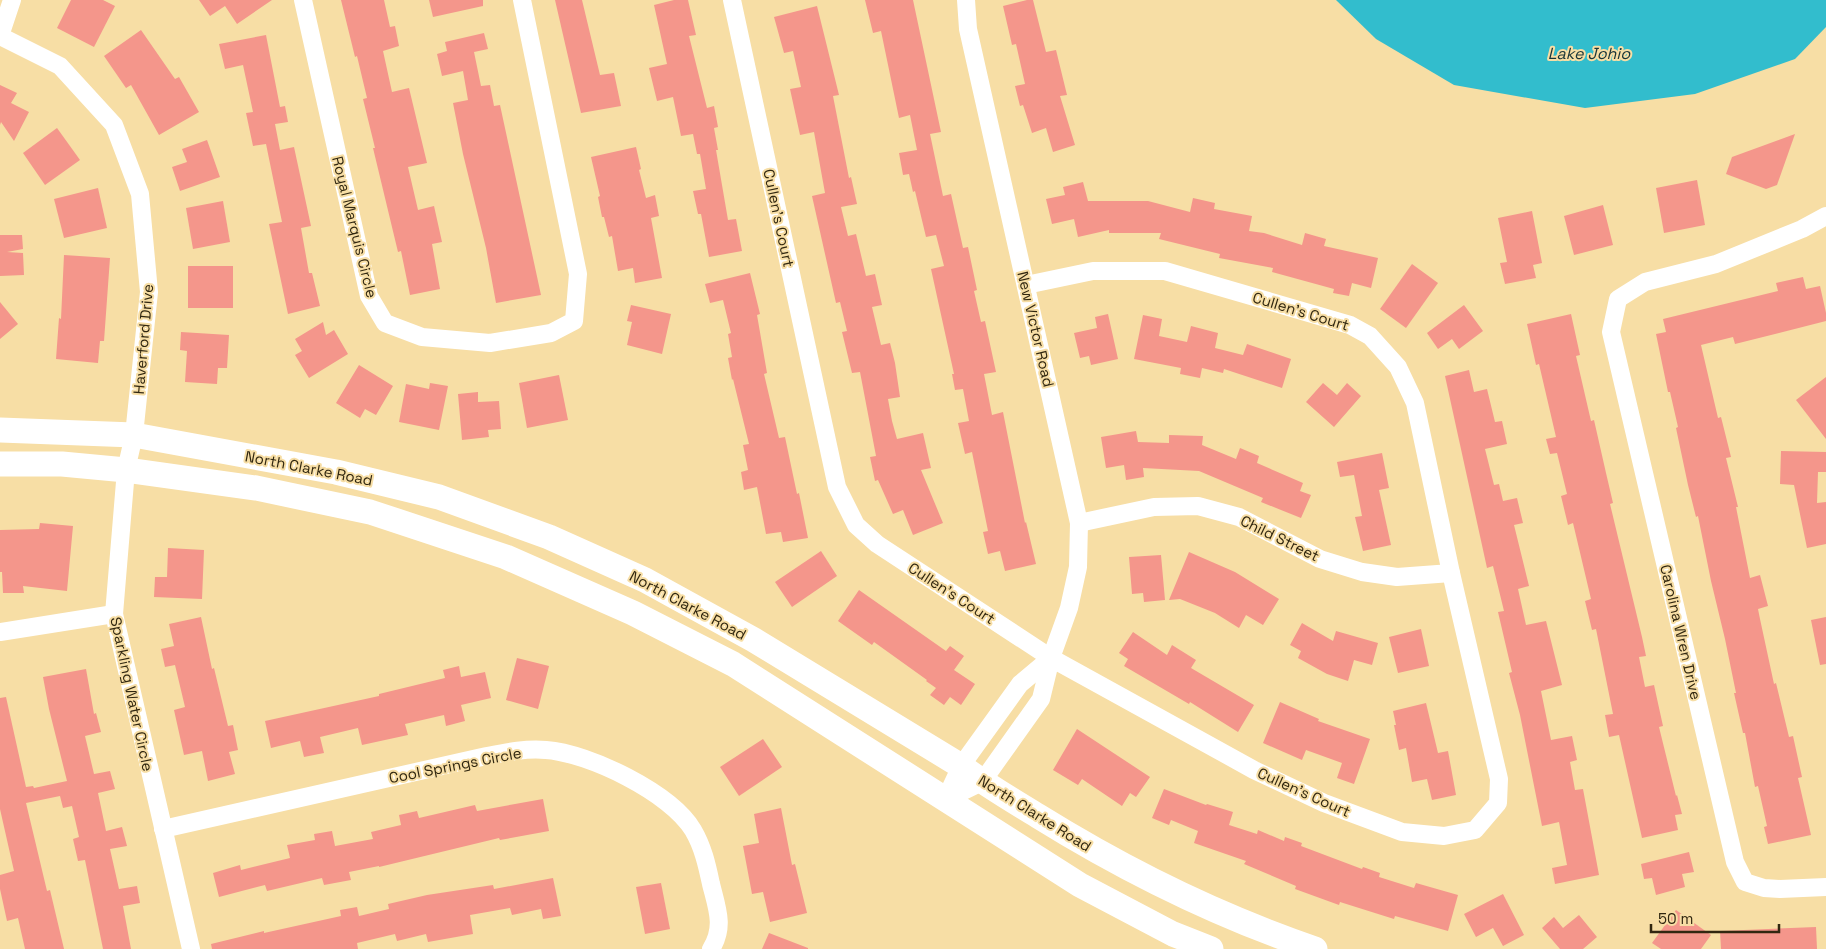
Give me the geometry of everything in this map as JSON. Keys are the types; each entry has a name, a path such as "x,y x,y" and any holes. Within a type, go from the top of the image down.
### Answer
{"street":[{"path":"0,36 12,0"},
{"name":"Royal Marquis Circle","path":"303,0 369,296 385,323 422,337 490,343 551,333 574,321 578,274 522,0"},
{"name":"Cullen's Court","path":"732,0 837,487 856,524 877,544 1051,658 1254,770 1324,803 1402,832 1444,836 1475,830 1498,803 1499,779 1451,573 1415,403 1398,367 1370,336 1350,325 1165,271 1093,271 1026,285"},
{"name":"New Victor Road","path":"945,800 982,782 1041,699 1051,658 1069,608 1078,567 1079,523 968,28 966,0"},
{"name":"Haverford Drive","path":"0,36 60,66 114,125 140,194 150,292 134,435"},
{"name":"Carolina Wren Drive","path":"1826,216 1802,229 1716,264 1646,282 1618,299 1611,332 1735,862 1745,882 1764,888 1826,887"},
{"name":"North Clarke Road","path":"0,430 134,435 336,472 439,497 550,537 645,580 746,635 962,766 982,782 1082,844 1190,899 1276,936 1315,949"},
{"name":"Sparkling Water Circle","path":"134,435 126,470 114,614 191,949"},
{"name":"North Clarke Road","path":"0,464 62,464 126,470 256,488 370,512 506,557 633,613 733,664 1080,886 1173,934 1211,949"},
{"name":"Child Street","path":"1079,523 1154,507 1198,506 1239,517 1320,559 1362,572 1397,577 1451,573"},
{"path":"0,632 114,614"},
{"path":"945,800 962,766 1020,684 1051,658"},
{"name":"Cool Springs Circle","path":"162,829 520,750 547,750 582,757 613,769 640,785 676,811 692,829 704,853 719,918 718,938 711,949"}],"water":[{"name":"Lake Johio","path":"1336,0 1826,0 1826,27 1795,59 1695,94 1585,108 1454,85 1376,39"}],"building":[{"path":"71,0 103,0 115,6 94,47 57,28"},
{"path":"199,0 272,0 237,24 225,6 210,16"},
{"path":"341,0 384,0 390,27 395,26 399,46 383,51 392,92 409,88 427,163 408,167 418,210 434,206 442,242 432,244 440,289 410,295 401,251 398,252 373,148 375,148 363,99 367,98"},
{"path":"429,0 483,0 483,6 433,17"},
{"path":"555,0 582,0 600,75 614,73 621,106 581,113"},
{"path":"674,0 688,0 696,35 689,36 707,108 714,106 718,127 714,128 718,150 716,150 728,220 736,219 742,251 709,257 701,214 698,214 693,191 706,189 700,154 697,154 693,134 681,136 673,97 657,101 649,68 667,64 654,5"},
{"path":"865,0 913,0 941,132 930,134 943,196 951,194 963,248 968,247 977,290 974,291 981,322 985,321 996,372 984,374 992,415 1003,412 1025,523 1036,564 1005,571 1000,551 988,554 983,532 988,531 972,452 965,454 958,423 969,421 963,389 955,390 952,374 954,374 931,269 944,266 936,235 926,237 909,174 903,175 899,153 917,150 910,115 899,118 881,31 873,33"},
{"path":"1033,0 1046,52 1056,50 1067,95 1060,96 1075,145 1053,152 1046,128 1032,133 1023,105 1020,106 1015,86 1025,84 1016,44 1012,45 1003,6"},
{"path":"817,6 839,95 833,96 849,178 851,177 857,204 841,207 848,236 856,234 866,276 875,274 882,305 872,307 881,345 890,343 895,363 900,397 888,399 892,421 897,439 923,433 931,468 921,470 943,523 913,535 903,510 893,514 878,480 875,481 870,457 876,456 860,372 852,373 842,332 847,331 840,302 836,303 812,196 825,193 814,132 800,135 790,89 801,87 793,51 784,53 774,17"},
{"path":"141,30 175,79 179,77 199,112 159,135 131,85 126,88 104,56"},
{"path":"484,33 488,49 474,52 481,86 490,85 494,106 500,105 541,295 496,303 486,248 463,154 453,103 468,100 463,71 442,76 437,54 447,51 445,42"},
{"path":"266,35 280,107 285,106 288,122 275,124 280,150 294,147 311,226 301,228 309,273 312,273 320,306 288,314 269,224 282,222 266,144 253,146 246,113 253,112 243,65 225,69 219,44"},
{"path":"0,85 17,93 11,103 29,112 14,141 1,122 0,125"},
{"path":"57,128 80,160 45,185 23,153"},
{"path":"1795,134 1777,185 1766,189 1726,174 1732,157"},
{"path":"207,140 220,177 180,191 172,167 187,162 182,149"},
{"path":"636,147 646,198 655,195 659,216 651,218 662,278 635,283 633,268 618,271 612,236 609,237 604,217 602,217 598,197 600,196 591,157"},
{"path":"1697,180 1705,225 1664,233 1656,188"},
{"path":"1083,182 1088,201 1148,201 1190,212 1193,198 1215,203 1214,209 1252,216 1249,231 1264,233 1302,245 1305,233 1326,239 1324,246 1378,258 1371,288 1352,283 1349,296 1333,293 1334,289 1272,272 1273,268 1219,258 1220,254 1159,239 1161,233 1109,233 1109,230 1078,237 1074,219 1052,224 1046,199 1065,195 1063,187"},
{"path":"98,188 107,228 64,238 54,199"},
{"path":"223,201 230,242 193,249 186,208"},
{"path":"1603,205 1613,245 1574,255 1564,216"},
{"path":"1532,211 1542,263 1533,265 1536,278 1505,284 1500,263 1507,262 1498,218"},
{"path":"0,235 22,235 23,249 7,252 23,253 24,275 0,276"},
{"path":"64,255 110,258 104,341 100,341 98,363 56,359 59,318 61,319"},
{"path":"1412,264 1438,283 1406,328 1380,309"},
{"path":"188,266 233,266 233,308 188,308"},
{"path":"750,273 760,314 757,315 767,373 764,374 779,438 785,437 808,538 783,542 781,532 766,534 757,487 744,490 741,472 748,470 743,445 749,444 728,358 732,357 728,334 731,333 723,300 710,303 705,284"},
{"path":"1803,277 1806,289 1820,286 1826,321 1735,344 1733,337 1701,345 1718,418 1721,417 1731,457 1726,458 1738,507 1736,507 1750,578 1760,575 1768,606 1758,609 1774,684 1776,683 1789,737 1793,736 1802,777 1798,778 1811,835 1768,844 1764,827 1767,826 1758,786 1755,787 1745,733 1743,733 1734,693 1736,693 1725,639 1698,516 1696,517 1688,485 1676,428 1678,427 1670,392 1668,392 1656,334 1666,332 1663,319 1778,291 1776,283"},
{"path":"0,302 18,324 0,339"},
{"path":"631,305 671,314 662,354 627,345 632,322 627,321"},
{"path":"1464,305 1483,331 1459,349 1452,339 1438,349 1427,333"},
{"path":"1108,314 1118,359 1091,365 1089,356 1080,358 1074,333 1097,328 1095,317"},
{"path":"1571,314 1580,355 1576,356 1591,421 1594,420 1613,503 1610,504 1646,656 1639,657 1645,687 1654,685 1663,726 1659,727 1682,814 1675,815 1678,830 1642,838 1619,735 1609,737 1605,715 1613,714 1596,629 1592,630 1585,601 1591,599 1573,523 1568,525 1561,496 1567,494 1557,453 1550,454 1546,439 1556,437 1539,364 1536,365 1527,324"},
{"path":"1143,315 1162,319 1159,336 1187,342 1191,326 1218,333 1215,348 1243,355 1247,344 1291,359 1282,388 1224,369 1223,373 1202,368 1200,378 1180,374 1181,368 1134,359"},
{"path":"323,322 326,335 334,330 348,354 309,378 295,355 302,351 295,339"},
{"path":"181,332 229,335 227,368 218,368 217,384 185,382 187,351 180,350"},
{"path":"359,365 393,386 376,415 365,409 360,418 336,403"},
{"path":"1469,370 1474,392 1487,389 1495,422 1502,421 1507,444 1485,449 1494,485 1499,484 1503,501 1517,498 1523,523 1514,525 1529,586 1518,589 1526,625 1546,621 1562,685 1541,691 1551,740 1572,736 1577,760 1570,762 1575,790 1583,789 1599,875 1555,884 1552,868 1567,865 1559,822 1542,826 1520,715 1509,673 1512,672 1498,612 1504,611 1493,566 1487,568 1445,376"},
{"path":"559,375 568,420 527,428 519,383"},
{"path":"1826,377 1826,439 1796,400"},
{"path":"430,383 448,386 439,430 399,422 406,384 429,389"},
{"path":"1323,383 1337,395 1347,383 1361,396 1334,427 1306,402"},
{"path":"478,392 478,402 499,401 501,429 488,430 489,437 462,440 458,394"},
{"path":"1136,431 1138,442 1169,443 1169,435 1203,436 1202,445 1236,459 1240,448 1259,456 1257,463 1303,483 1300,491 1311,495 1301,518 1261,502 1263,498 1199,471 1143,468 1144,477 1126,480 1124,465 1106,468 1101,437"},
{"path":"1781,451 1826,452 1826,472 1818,472 1817,503 1826,502 1826,544 1807,548 1794,485 1780,484"},
{"path":"1382,453 1389,488 1379,490 1391,545 1363,551 1355,517 1362,516 1354,475 1340,477 1337,462"},
{"path":"40,523 73,526 67,591 23,586 24,593 3,593 2,572 0,572 0,530 39,529"},
{"path":"168,548 204,550 202,599 154,597 155,577 167,577"},
{"path":"821,551 837,576 792,607 775,582"},
{"path":"1189,552 1235,572 1279,599 1263,625 1246,615 1239,628 1215,613 1180,599 1169,600"},
{"path":"1161,555 1165,600 1144,602 1143,593 1132,594 1129,557"},
{"path":"859,590 946,651 950,646 964,656 954,670 975,684 961,705 950,697 944,705 930,695 936,688 927,680 874,642 872,645 838,621"},
{"path":"201,617 212,669 214,668 228,726 233,725 238,750 229,752 235,774 208,781 202,751 184,755 174,710 185,707 175,665 165,667 161,649 174,646 169,624"},
{"path":"1826,617 1826,664 1820,665 1811,620"},
{"path":"1302,623 1333,641 1336,631 1378,643 1372,665 1354,660 1348,681 1327,674 1298,658 1301,651 1290,645"},
{"path":"1421,629 1429,666 1398,673 1389,637"},
{"path":"1133,632 1167,655 1172,645 1196,660 1191,668 1254,705 1238,732 1190,702 1189,704 1124,666 1128,659 1119,653"},
{"path":"517,658 549,666 538,709 506,700"},
{"path":"459,666 461,677 485,672 491,698 461,705 465,721 446,726 444,715 405,724 408,735 362,745 358,728 320,737 324,753 304,757 300,741 271,748 265,721 379,696 379,694 445,678 443,670"},
{"path":"86,669 94,714 96,713 101,732 85,736 94,774 110,771 115,789 98,793 106,831 122,827 127,846 110,849 119,889 137,886 140,903 123,906 131,949 103,949 85,860 78,861 73,839 79,837 72,806 63,808 60,796 26,803 47,891 50,890 64,949 25,949 18,918 7,921 0,889 0,875 14,871 0,809 0,698 6,697 26,787 33,786 34,788 67,781 43,677"},
{"path":"1280,702 1319,719 1318,721 1370,739 1354,784 1337,778 1342,763 1306,750 1302,760 1263,743"},
{"path":"1426,703 1438,753 1448,751 1456,795 1432,800 1427,779 1412,782 1406,748 1399,750 1393,711"},
{"path":"1077,729 1150,777 1136,797 1130,793 1122,806 1082,779 1078,785 1053,770"},
{"path":"763,739 782,767 739,796 720,767"},
{"path":"1164,789 1206,805 1233,812 1229,825 1257,834 1258,830 1284,841 1285,837 1302,843 1301,846 1362,869 1363,867 1380,873 1379,877 1414,888 1416,883 1458,895 1448,931 1395,916 1394,919 1340,902 1339,905 1295,889 1296,886 1244,864 1246,861 1194,843 1198,831 1171,820 1169,825 1152,818"},
{"path":"543,799 549,831 500,840 499,838 379,867 349,872 351,880 324,885 322,878 267,891 265,885 219,897 213,873 240,865 241,870 290,858 287,845 315,840 314,834 332,831 335,846 373,839 371,832 401,825 399,815 417,811 419,818 475,805 477,811"},
{"path":"781,808 792,865 795,864 807,913 770,922 763,892 752,894 743,846 759,843 754,814"},
{"path":"1689,852 1694,872 1682,874 1685,887 1656,895 1652,878 1644,879 1641,864"},
{"path":"553,878 561,916 543,919 541,909 512,915 510,908 470,915 473,934 428,942 426,934 397,941 395,934 357,943 358,949 212,949 211,944 264,931 264,933 341,916 340,910 357,907 359,916 389,909 388,904 427,895 493,885 494,889"},
{"path":"661,883 670,929 645,934 636,887"},
{"path":"1503,894 1524,935 1503,946 1493,928 1476,937 1464,914"},
{"path":"1676,910 1711,935 1701,949 1661,949 1652,943"},
{"path":"1579,915 1597,937 1583,949 1560,949 1542,928 1554,917 1563,928"},
{"path":"1816,927 1817,949 1721,949 1720,931"},
{"path":"769,933 808,948 808,949 762,949"}]}
